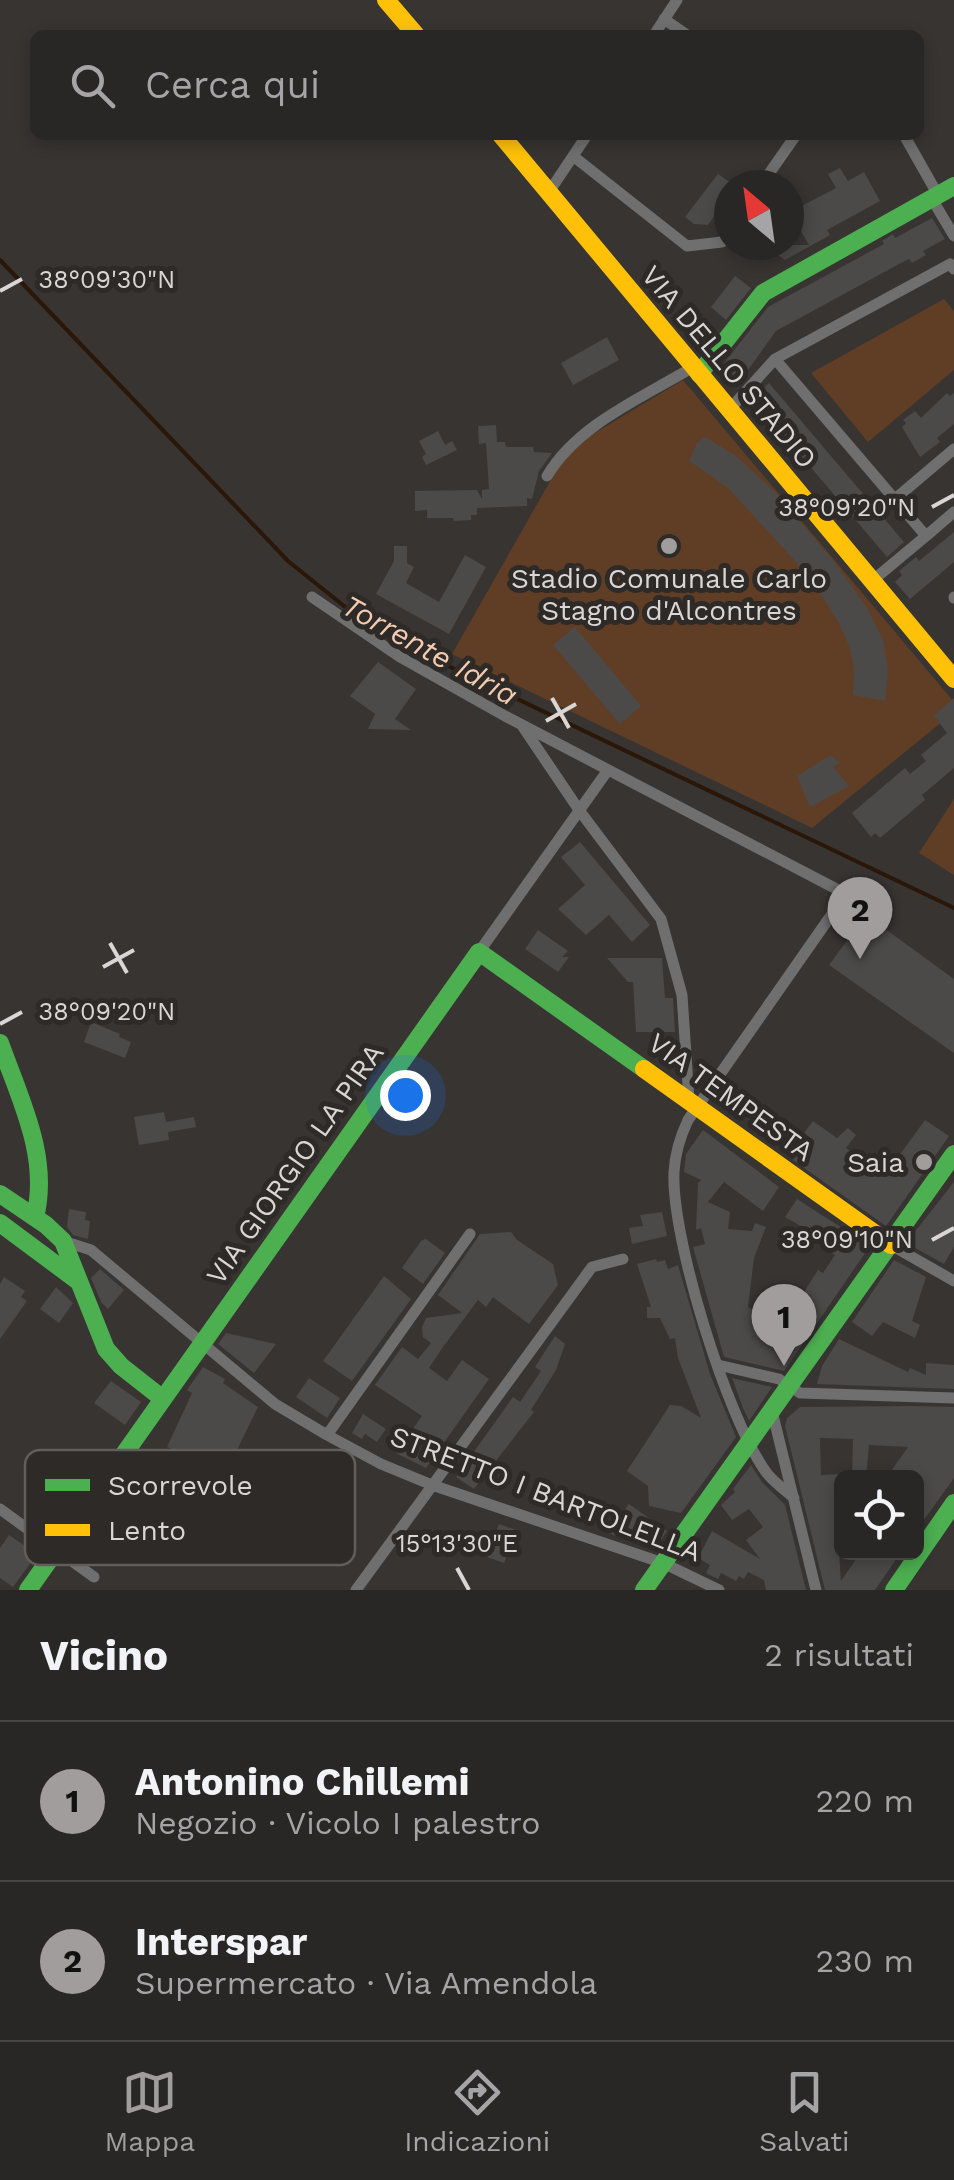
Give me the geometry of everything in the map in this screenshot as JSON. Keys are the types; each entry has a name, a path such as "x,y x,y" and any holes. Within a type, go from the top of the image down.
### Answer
{"street":[{"path":"386,0 412,30"},
{"path":"657,30 677,0"},
{"path":"664,19 680,30"},
{"name":"VIA DELLO STADIO","path":"505,140 954,680"},
{"path":"552,195 584,140"},
{"path":"772,170 792,140"},
{"path":"907,140 941,193 954,236"},
{"path":"573,156 688,246 714,243"},
{"path":"547,476 560,454 581,434 696,370 763,293 941,193"},
{"path":"728,410 775,359 952,266 954,247"},
{"path":"775,359 926,536"},
{"path":"895,499 954,449"},
{"path":"872,582 954,512"},
{"path":"312,597 400,658 522,726 846,894 693,1103 676,1154 674,1188 688,1270 718,1364 748,1444 767,1474 794,1498"},
{"path":"522,726 579,810 649,899 668,937 682,995 693,1103"},
{"name":"VIA GIORGIO LA PIRA","path":"126,1450 608,770"},
{"name":"VIA TEMPESTA","path":"479,952 891,1245 954,1282"},
{"path":"0,1043 36,1154 42,1195 35,1217"},
{"path":"644,1590 954,1154"},
{"path":"7,1199 0,1225 78,1282"},
{"name":"STRETTO I BARTOLELLA","path":"7,1199 58,1237 91,1250 275,1404 355,1450"},
{"path":"327,1435 470,1234"},
{"path":"41,1252 58,1237 106,1349 121,1366 163,1398"},
{"path":"356,1590 592,1267 623,1259"},
{"path":"718,1364 779,1379 800,1394 954,1398"},
{"path":"772,1410 816,1590"},
{"name":"STRETTO I BARTOLELLA","path":"355,1450 432,1485 663,1563 719,1590"},
{"path":"894,1590 954,1504"},
{"path":"0,1510 25,1528"},
{"name":"VIA GIORGIO LA PIRA","path":"28,1590 46,1565"},
{"path":"77,1565 94,1577"}],"shaded area":[{"path":"944,299 954,311 954,370 868,442 811,373"},
{"name":"Stadio Comunale Carlo Stagno d'Alcontres","path":"683,380 954,702 954,712 812,828 452,654 557,469 583,440"},
{"path":"954,799 954,875 919,853"}],"building":[{"path":"840,168 848,181 864,172 880,201 827,230 830,235 804,249 804,245 809,245 804,236 804,205 836,188 828,174"},
{"path":"714,179 714,216 708,225 694,224 685,217"},
{"path":"932,218 945,239 923,251 926,255 912,263 909,259 899,264 776,331 738,384 718,371 768,307 884,244 882,241 893,234 895,238"},
{"path":"735,276 751,288 726,320 711,307"},
{"path":"607,337 619,360 573,385 561,363"},
{"path":"769,383 904,542 887,557 752,398"},
{"path":"947,393 954,393 954,424 937,438 940,442 920,457 902,427 906,423 903,420 915,411 921,418"},
{"path":"496,425 497,442 505,442 506,447 533,447 534,452 552,453 539,471 527,506 477,508 477,515 471,515 471,520 454,521 427,518 427,510 415,511 415,491 477,490 482,499 482,490 489,489 486,443 479,444 478,426"},
{"path":"438,431 445,445 452,441 457,450 426,465 422,457 426,454 419,441"},
{"path":"705,437 736,456 775,492 867,608 883,640 888,670 885,701 853,695 850,648 824,599 790,555 727,487 689,461 697,443"},
{"path":"954,532 954,562 910,599 895,582 902,575 899,571 916,557 919,561"},
{"path":"394,546 407,546 407,563 414,567 406,583 439,602 465,555 486,567 449,634 376,594 394,561"},
{"path":"575,627 641,706 620,724 553,645"},
{"path":"378,662 416,689 395,719 411,730 368,729 375,714 350,696"},
{"path":"954,698 954,768 922,795 925,800 880,838 875,833 871,837 852,813 905,768 910,774 926,761 921,755 947,733 934,716"},
{"path":"831,755 839,763 833,767 849,786 810,807 797,776"},
{"path":"580,842 650,925 632,942 609,915 586,935 558,909 585,885 561,857"},
{"path":"866,915 954,979 954,1053 829,965"},
{"path":"538,930 568,951 562,957 569,957 558,972 525,949"},
{"path":"607,958 662,958 665,998 673,998 675,1032 636,1032 633,982 628,982"},
{"path":"91,1022 131,1042 125,1058 84,1042"},
{"path":"164,1112 166,1122 194,1117 196,1127 168,1132 169,1140 139,1145 134,1117"},
{"path":"925,1120 949,1136 886,1226 793,1160 809,1137 804,1133 813,1121 837,1138 848,1128 856,1135 846,1148 885,1175"},
{"path":"703,1130 779,1187 763,1211 724,1182 708,1202 730,1212 728,1229 752,1231 755,1223 766,1227 754,1258 748,1307 765,1316 758,1328 795,1351 785,1325 789,1315 781,1310 786,1299 795,1304 799,1300 818,1270 823,1273 835,1255 830,1252 834,1245 785,1217 797,1199 870,1246 784,1371 724,1357 693,1247 705,1244 701,1228 696,1230 701,1180 684,1172 686,1154"},
{"path":"954,1182 954,1247 944,1264 906,1243"},
{"path":"69,1209 86,1212 85,1220 90,1221 88,1239 73,1235 67,1227"},
{"path":"662,1212 667,1236 632,1244 629,1228 643,1226 640,1215"},
{"path":"511,1232 553,1264 558,1285 529,1324 493,1297 486,1307 478,1300 443,1347 429,1368 447,1381 462,1360 489,1379 426,1468 396,1453 422,1416 375,1385 402,1347 418,1359 431,1343 423,1337 426,1318 462,1313 438,1295 480,1234"},
{"path":"426,1239 445,1253 423,1284 402,1268"},
{"path":"665,1260 668,1269 678,1265 710,1374 736,1437 681,1513 649,1506 648,1486 627,1471 670,1405 681,1406 701,1418 678,1358 675,1338 670,1339 660,1318 647,1318 647,1307 651,1307 637,1264"},
{"path":"894,1260 926,1277 912,1321 920,1325 915,1338 883,1322 872,1336 852,1322"},
{"path":"100,1269 124,1290 108,1309 91,1278"},
{"path":"384,1276 411,1299 352,1381 323,1361"},
{"path":"4,1277 25,1291 21,1297 27,1301 0,1339 0,1284"},
{"path":"56,1287 73,1303 59,1323 40,1309"},
{"path":"226,1333 276,1344 254,1373 218,1344"},
{"path":"555,1336 565,1344 556,1370 531,1410 534,1412 474,1489 456,1477 513,1397 520,1402 541,1371 535,1367"},
{"path":"839,1339 908,1372 910,1368 926,1375 926,1363 954,1365 954,1389 817,1384 822,1366"},
{"path":"203,1367 225,1379 223,1383 258,1407 237,1450 167,1447 192,1393 187,1390"},
{"path":"309,1378 340,1398 327,1418 296,1397"},
{"path":"732,1378 772,1387 749,1421 743,1408"},
{"path":"111,1381 141,1402 125,1425 94,1403"},
{"path":"800,1407 954,1407 954,1478 924,1520 924,1470 892,1470 908,1447 869,1445 867,1470 852,1470 853,1439 820,1438 821,1475 834,1474 834,1560 840,1560 841,1581 855,1560 896,1560 875,1590 825,1590 785,1426 787,1418"},
{"path":"363,1414 386,1429 377,1442 365,1434 362,1439 352,1433"},
{"path":"751,1465 785,1505 806,1590 766,1590 764,1580 748,1572 744,1579 739,1576 736,1581 721,1573 718,1579 706,1573 710,1565 698,1558 712,1531 760,1559 746,1540 763,1527 749,1509 732,1520 721,1505 735,1492 733,1489"},
{"path":"629,1504 667,1531 654,1550 608,1533"},
{"path":"499,1524 516,1530 504,1563 487,1557"},
{"path":"9,1535 25,1546 25,1565 29,1565 13,1587 0,1578 0,1548"}],"waterway":[{"name":"Torrente Idria","path":"0,260 288,561 344,606 442,663 954,908"}],"traffic: fast":[{"path":"699,374 763,293 954,186"},
{"path":"127,1450 479,952 644,1069"},
{"path":"0,1043 36,1150 39,1195 35,1217"},
{"path":"644,1590 954,1154"},
{"path":"0,1194 63,1241 106,1349 163,1399"},
{"path":"0,1223 78,1281"},
{"path":"894,1590 954,1503"},
{"path":"28,1590 46,1565"}],"traffic: slow":[{"path":"386,0 412,30"},
{"path":"505,140 954,679"},
{"path":"644,1069 891,1245"}],"place":[{"name":"Stadio Comunale Carlo Stagno d'Alcontres","path":"669,546"},
{"name":"Interspar","path":"860,959"},
{"name":"Saia","path":"924,1162"},
{"name":"Antonino Chillemi","path":"784,1366"}]}
